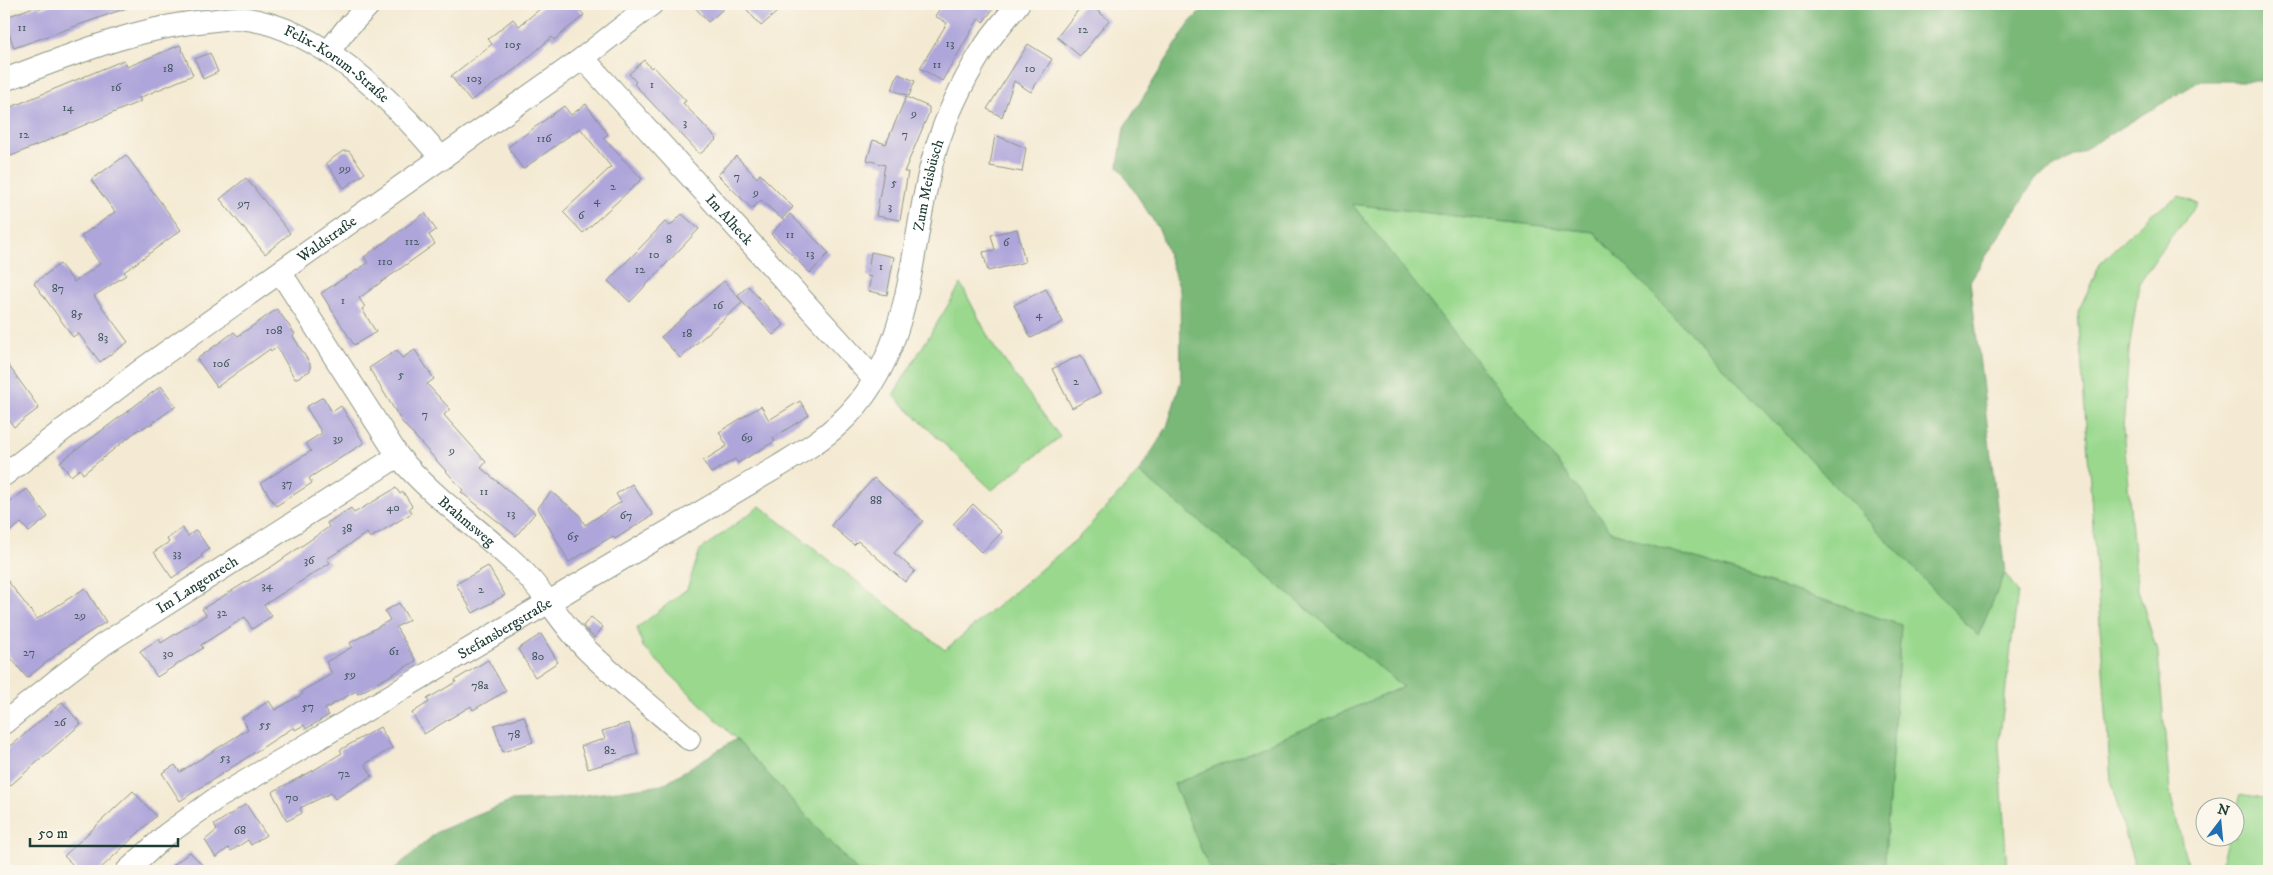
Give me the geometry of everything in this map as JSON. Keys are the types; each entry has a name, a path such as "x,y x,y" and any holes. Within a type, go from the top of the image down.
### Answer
{"street":[{"path":"328,52 347,28 370,4"},
{"name":"Waldstraße","path":"4,475 144,368 583,58 652,4"},
{"name":"Zum Meisbüsch","path":"874,379 893,345 905,307 926,190 934,155 949,114 984,48 1018,4"},
{"name":"Felix-Korum-Straße","path":"4,80 76,53 147,32 190,22 236,18 264,22 295,34 328,52 375,89 423,136 442,159"},
{"name":"Im Alheck","path":"583,58 874,379"},
{"name":"Brahmsweg","path":"281,273 398,456 416,478 517,565 549,601 565,626 588,652 689,739"},
{"name":"Stefansbergstraße","path":"127,871 166,835 214,800 820,440 842,422 874,379"},
{"name":"Im Langenrech","path":"4,724 104,644 398,456"}],"green space":[{"path":"1209,4 2269,4 2269,81 2200,81 2036,178 1970,281 2005,573 1978,636 1594,232 1352,204 1612,532 1901,625 1884,871 1210,871 1174,784 1403,687 1139,472 1167,427 1181,381 1180,290 1160,231 1118,166 1124,128 1190,22"},
{"path":"2180,196 2198,204 2169,239 2139,283 2129,351 2123,428 2137,586 2158,654 2170,793 2189,871 2136,871 2111,783 2078,312 2100,264 2149,215"},
{"path":"1351,204 1594,232 1978,636 2005,573 2018,592 1999,743 2007,871 1884,871 1901,625 1612,532"},
{"path":"961,284 992,344 1060,437 992,490 893,395"},
{"path":"1139,472 1403,687 1174,784 1210,871 857,871 736,739 643,647 637,628 687,589 700,550 760,506 945,650 1078,538"},
{"path":"736,739 857,871 394,871 437,832 512,801 557,799 662,785"},
{"path":"2241,794 2269,799 2269,871 2219,871 2225,848 2246,848 2246,798 2240,798"}],"building":[{"path":"53,4 131,4 132,6 14,48 4,18 39,5 40,9"},
{"path":"546,4 575,4 584,15 554,40 552,37 514,70 470,101 451,76 492,44 488,39 513,19 519,26"},
{"path":"692,4 729,4 708,22"},
{"path":"742,4 770,4 777,12 761,26"},
{"path":"943,4 997,4 983,22 979,18 942,81 920,68 947,23 935,16"},
{"path":"1083,4 1089,4 1109,20 1080,56 1057,37"},
{"path":"1028,44 1052,59 1031,92 1014,81 1002,117 987,109"},
{"path":"180,45 193,75 139,98 141,101 4,159 4,110 124,60 127,67"},
{"path":"210,53 218,72 203,79 195,59"},
{"path":"644,60 651,68 653,66 686,101 683,103 717,139 700,154 634,84 636,82 629,74"},
{"path":"898,74 915,81 909,96 892,90"},
{"path":"906,97 929,107 929,113 904,172 908,172 900,220 876,216 885,165 867,160 873,140 886,144"},
{"path":"586,104 608,134 603,138 642,179 583,233 563,212 611,167 580,128 523,169 508,147 564,106 571,115"},
{"path":"995,135 1026,148 1022,172 990,166"},
{"path":"343,151 349,151 365,173 344,188 326,163"},
{"path":"126,155 181,230 124,272 126,275 94,296 128,342 100,362 78,333 73,337 34,283 60,264 74,282 100,264 81,236 115,212 91,180"},
{"path":"736,156 757,178 760,174 793,207 782,219 761,200 752,209 718,175"},
{"path":"246,178 290,233 265,254 220,199"},
{"path":"425,213 436,230 429,235 435,244 359,298 365,307 362,309 376,332 354,345 321,293 368,263 364,257"},
{"path":"682,214 699,229 630,302 608,281 665,222 670,226"},
{"path":"790,214 829,253 810,273 771,234"},
{"path":"1017,229 1025,262 988,271 983,252 995,250 991,235"},
{"path":"871,252 894,257 887,295 868,291 871,277 867,276"},
{"path":"724,281 743,302 680,358 661,337"},
{"path":"748,286 784,325 773,335 737,296"},
{"path":"1046,289 1063,322 1031,338 1014,305"},
{"path":"277,309 295,334 293,336 310,364 310,371 295,379 277,347 271,351 270,349 217,387 197,359 234,332 238,336"},
{"path":"397,350 402,358 415,350 434,379 427,384 450,409 444,415 486,462 481,468 535,513 516,536 461,492 463,490 402,422 369,368"},
{"path":"1081,355 1100,393 1072,408 1052,369"},
{"path":"4,359 39,408 14,427 4,413"},
{"path":"161,386 176,406 150,425 139,429 83,474 80,469 71,476 60,462"},
{"path":"323,397 332,412 341,406 364,443 309,478 312,483 276,506 261,483 311,451 306,443 322,433 306,407"},
{"path":"800,401 809,415 773,438 775,441 738,463 735,459 711,473 703,461 727,446 719,432 761,406 769,420"},
{"path":"874,478 923,521 894,553 915,571 905,582 858,541 854,545 831,525"},
{"path":"632,484 653,515 615,539 613,536 569,562 538,508 551,492 578,513 585,525 621,502 616,494"},
{"path":"396,488 400,494 403,492 412,506 409,508 412,513 370,538 367,533 327,559 330,563 264,605 272,616 252,629 245,617 201,645 203,648 157,677 140,651 159,639 161,643 206,615 202,609 274,565 329,527 327,523 351,508 354,513"},
{"path":"27,489 48,517 29,532 21,523 4,536 4,506"},
{"path":"973,504 1002,532 982,553 953,524"},
{"path":"182,528 188,536 196,530 209,549 201,555 202,557 172,578 154,552 169,542 167,539"},
{"path":"488,566 505,595 473,613 456,584"},
{"path":"4,576 37,619 85,588 106,622 63,649 27,678 4,649"},
{"path":"399,603 409,620 396,627 416,661 358,694 356,691 325,709 329,715 306,729 304,725 295,730 294,727 180,801 162,773 175,765 180,772 248,729 242,718 269,701 275,710 303,694 302,691 332,674 326,662 352,647 350,643 390,620 385,611"},
{"path":"591,617 603,627 594,638 583,626"},
{"path":"541,634 558,662 535,677 518,649"},
{"path":"488,660 506,691 473,710 471,706 424,734 412,713 429,702 427,699"},
{"path":"62,702 81,724 4,791 4,752"},
{"path":"524,716 533,742 503,752 494,725"},
{"path":"629,723 638,754 588,769 581,746 605,739 602,731"},
{"path":"380,727 392,748 365,764 372,776 335,799 331,793 300,808 302,813 287,821 272,792 314,770 342,753 340,750"},
{"path":"133,791 156,816 98,871 79,871 64,856"},
{"path":"246,804 266,835 251,845 248,840 231,851 228,848 216,858 205,840 217,830 214,825"},
{"path":"190,852 208,871 166,871"}]}
